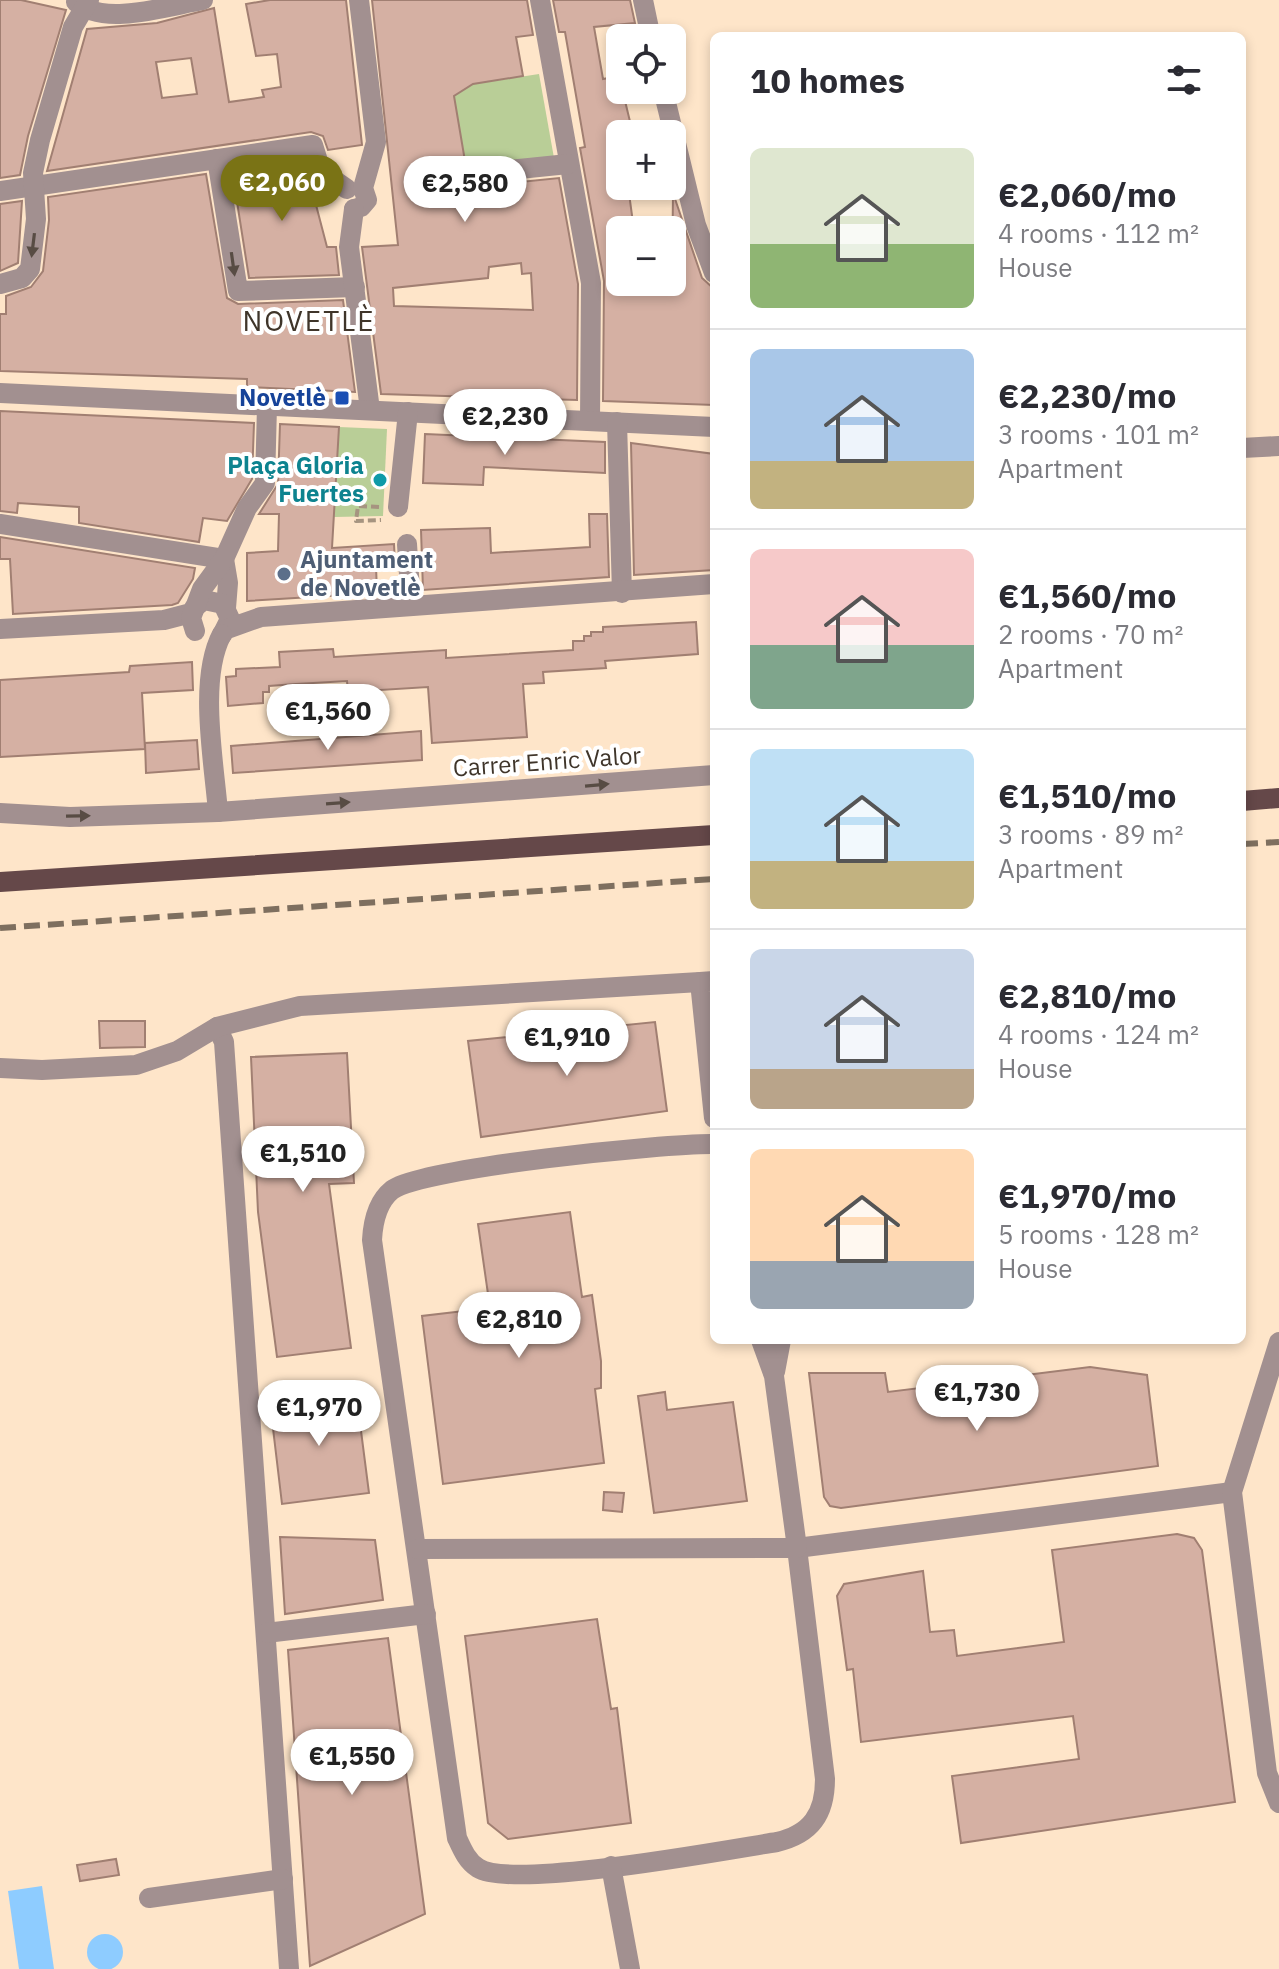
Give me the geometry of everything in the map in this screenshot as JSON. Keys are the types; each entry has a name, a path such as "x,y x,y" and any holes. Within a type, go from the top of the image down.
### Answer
{"main road":[{"path":"1246,801 1279,798"},
{"path":"0,882 710,835"}],"street":[{"path":"0,284 22,278 30,269 36,219 33,187 40,140 82,3 112,15 203,0"},
{"path":"359,0 376,142 354,195 349,247 370,410"},
{"path":"540,0 592,295 590,421"},
{"path":"643,0 648,24"},
{"path":"666,104 696,225 710,262"},
{"path":"0,191 313,145 321,171 354,195"},
{"path":"217,159 238,291 355,287"},
{"path":"460,175 568,164"},
{"path":"0,393 370,410 407,422 590,421 710,427"},
{"path":"218,812 209,681 203,670 195,622 202,589 224,559 247,508 265,483 267,406"},
{"path":"397,514 407,422"},
{"path":"617,422 622,593"},
{"path":"1246,448 1279,446"},
{"path":"0,524 224,559"},
{"path":"407,544 411,606"},
{"path":"209,681 214,670 213,656 226,620 228,583 224,559"},
{"path":"0,629 164,620 195,622 211,638 226,620 710,584"},
{"path":"195,622 211,599 226,620"},
{"name":"Carrer Enric Valor","path":"0,813 70,817 218,812 710,775"},
{"path":"0,1068 42,1070 136,1065 177,1051 217,1027 300,1006 707,982 710,1040"},
{"path":"217,1027 224,1042 289,1969"},
{"path":"710,1144 520,1163 408,1181 382,1202 374,1222 372,1240 457,1838 465,1854 478,1868 510,1876 611,1866 777,1842 802,1834 817,1819 825,1795 825,1779 774,1376 762,1344"},
{"path":"1279,1342 1232,1492 1267,1773 1279,1803"},
{"path":"774,1376 780,1344"},
{"path":"417,1549 797,1548 1232,1492"},
{"path":"266,1633 426,1614"},
{"path":"611,1866 630,1969"},
{"path":"149,1898 283,1879"}],"path":[{"path":"358,506 397,514 356,521 358,506"}],"green space":[{"path":"539,74 554,158 465,167 454,96 473,84"},
{"path":"339,427 387,429 383,516 334,517"}],"water":[{"path":"42,1886 54,1969 19,1969 8,1891"},
{"path":"105,1934 118,1939 123,1952 118,1965 105,1970 92,1965 87,1952 92,1939"}],"building":[{"path":"0,0 21,0 66,10 28,136 20,175 0,178"},
{"path":"270,0 346,0 362,145 328,150 323,136 311,132 47,171 87,29 157,23 214,8 229,102 264,97 262,90 281,87 277,54 256,56 246,4","holes":["191,58 197,94 162,98 156,62"]},
{"path":"372,0 527,0 533,35 516,37 523,76 473,84 454,96 465,161 452,165 447,177 454,186 461,188 559,178 578,284 577,400 381,394 362,247 398,245","holes":["521,263 522,274 531,273 533,310 394,306 393,288 488,278 489,267"]},
{"path":"553,0 630,0 635,23 594,27 603,79 606,78 606,104 626,104 630,120 606,120 606,200 630,200 632,216 606,216 606,296 686,296 686,231 702,278 710,285 710,405 603,401 604,281 580,148 585,147 565,32 559,32"},
{"path":"304,159 327,247 336,247 339,275 249,278 232,170"},
{"path":"206,174 227,298 238,304 343,300 355,392 247,387 247,379 0,371 0,314 6,314 6,296 31,287 43,271 49,220 48,197"},
{"path":"673,200 681,216 673,216"},
{"path":"22,201 18,263 0,271 0,204"},
{"path":"0,411 254,423 252,479 227,521 203,518 199,542 79,523 79,507 18,503 17,513 0,511"},
{"path":"280,424 339,427 332,548 394,544 395,564 376,566 377,593 247,601 247,553 278,551 279,514 259,514 278,484"},
{"path":"425,434 605,442 605,473 484,467 483,485 423,483"},
{"path":"631,443 710,453 710,570 634,575"},
{"path":"589,514 607,514 609,577 423,590 421,530 490,528 491,553 590,547"},
{"path":"0,537 195,568 193,579 178,603 172,605 13,614 10,559 0,559"},
{"path":"696,622 698,654 605,661 606,668 543,672 544,683 523,684 527,737 432,743 428,687 348,692 347,681 269,686 269,692 263,692 263,703 228,706 226,677 236,676 236,669 280,667 279,652 333,649 334,657 446,650 446,658 573,650 573,641 584,641 584,636 591,636 591,632 603,632 603,627"},
{"path":"192,662 193,690 142,693 145,749 0,757 0,680 129,672 130,666"},
{"path":"421,731 422,760 233,773 231,746"},
{"path":"197,740 199,769 146,773 145,743"},
{"path":"99,1021 145,1021 145,1047 100,1048"},
{"path":"655,1022 667,1111 481,1137 468,1041"},
{"path":"347,1053 354,1183 329,1184 351,1348 277,1357 258,1212 251,1057"},
{"path":"570,1212 582,1297 592,1295 601,1361 601,1388 595,1389 604,1463 443,1484 422,1316 490,1308 478,1224"},
{"path":"1090,1367 1147,1375 1158,1466 841,1508 830,1506 824,1497 809,1373 885,1373 888,1392"},
{"path":"356,1392 369,1493 282,1504 270,1403"},
{"path":"665,1392 667,1410 733,1402 747,1501 654,1513 638,1396"},
{"path":"604,1492 624,1493 622,1512 603,1510"},
{"path":"1177,1534 1194,1538 1202,1550 1235,1802 961,1843 952,1776 1079,1759 1073,1716 861,1742 853,1669 847,1670 837,1596 844,1584 923,1571 930,1632 954,1630 957,1656 1064,1642 1052,1550"},
{"path":"280,1537 375,1540 383,1600 285,1614"},
{"path":"597,1619 611,1709 617,1708 631,1823 508,1839 488,1823 465,1636"},
{"path":"388,1638 425,1914 310,1966 288,1650"},
{"path":"116,1859 119,1875 80,1881 77,1865"}],"railway":[{"path":"1246,844 1279,842"},
{"path":"0,928 710,879"}],"place":[{"name":"Novetlè","path":"342,398"},
{"name":"Plaça Gloria Fuertes","path":"380,480"},
{"name":"Ajuntament de Novetlè","path":"284,574"}],"district":[{"name":"NOVETLÈ","path":"309,321"}]}
